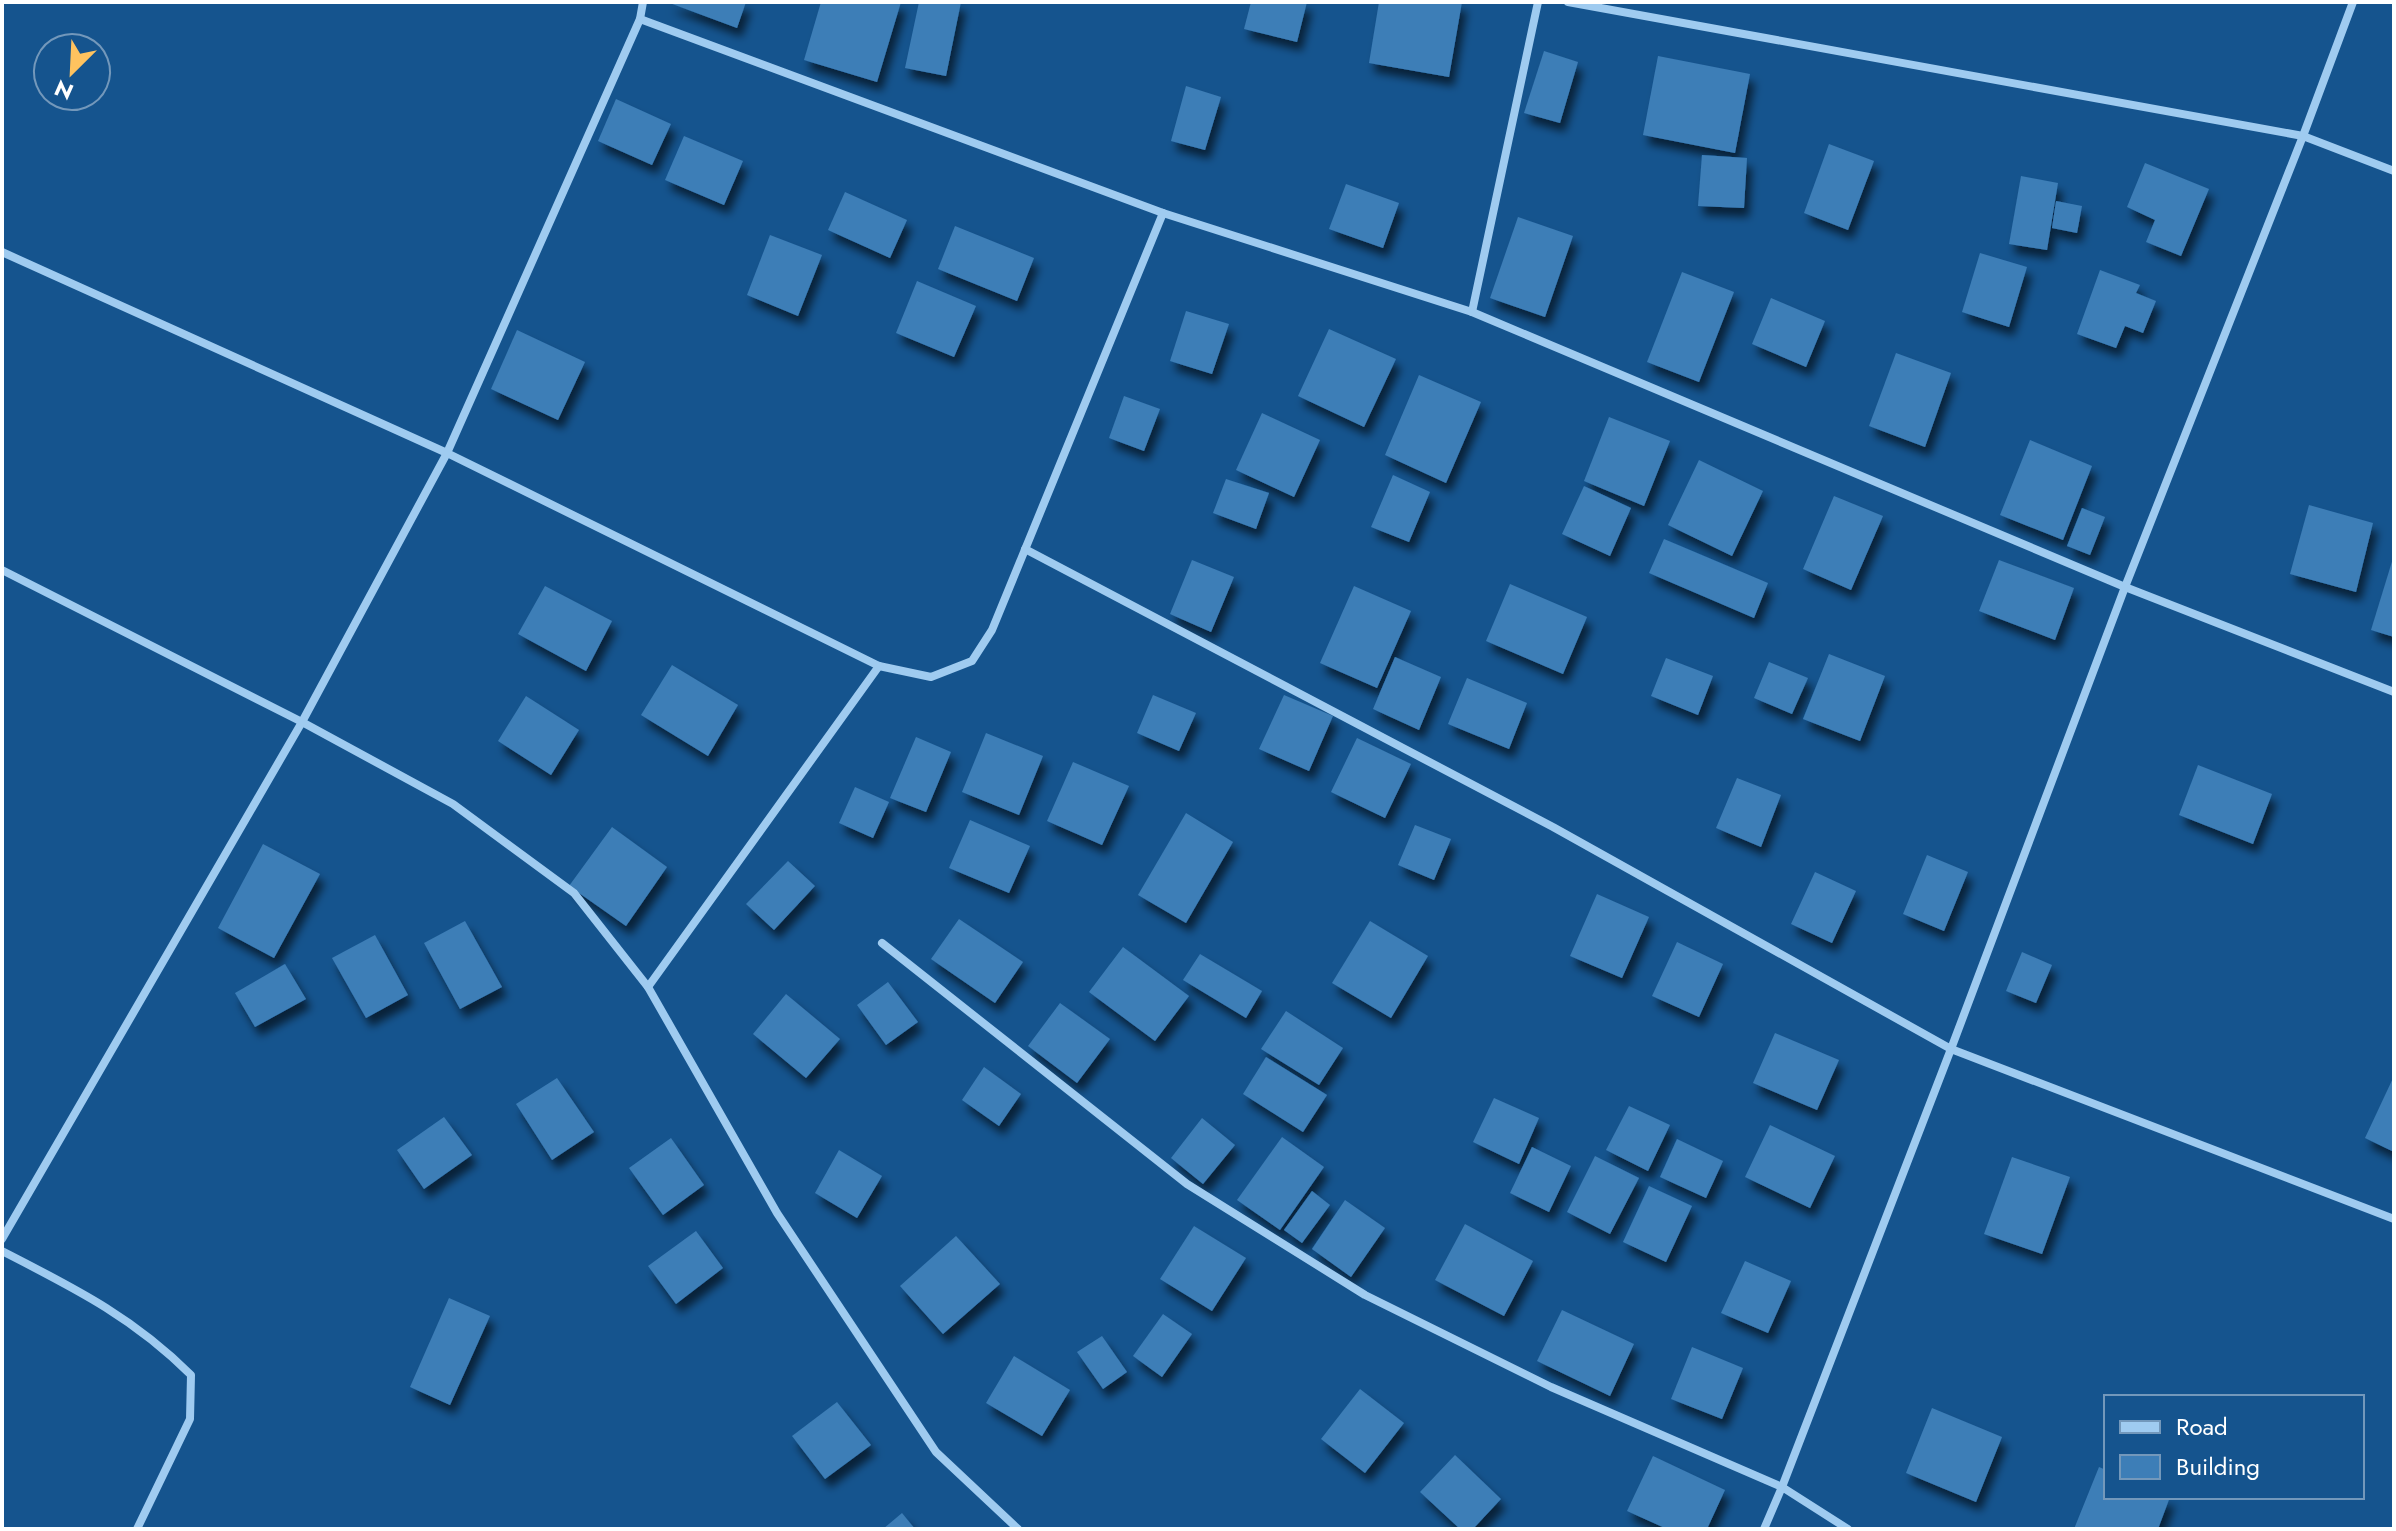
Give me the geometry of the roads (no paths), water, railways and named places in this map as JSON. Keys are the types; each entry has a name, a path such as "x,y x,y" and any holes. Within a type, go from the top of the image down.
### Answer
{"street":[{"path":"2,1239 302,722 447,453 640,19 643,2"},
{"path":"1472,312 1538,2"},
{"path":"1568,2 2303,136 2394,171"},
{"path":"1764,1529 2353,2"},
{"path":"640,19 1163,213 1472,312 2125,587 2394,692"},
{"path":"2,252 447,453 879,666 931,677 972,661 992,630 1163,213"},
{"path":"1025,549 1553,827 1951,1049 2394,1219"},
{"path":"2,570 302,722 453,804 574,893 648,987 777,1213 936,1452 1018,1529"},
{"path":"648,987 879,666"},
{"path":"882,943 1187,1184 1365,1295 1551,1387 1782,1487 1848,1529"},
{"path":"2,1251 101,1302 163,1348 191,1375 190,1419 137,1529"}]}
